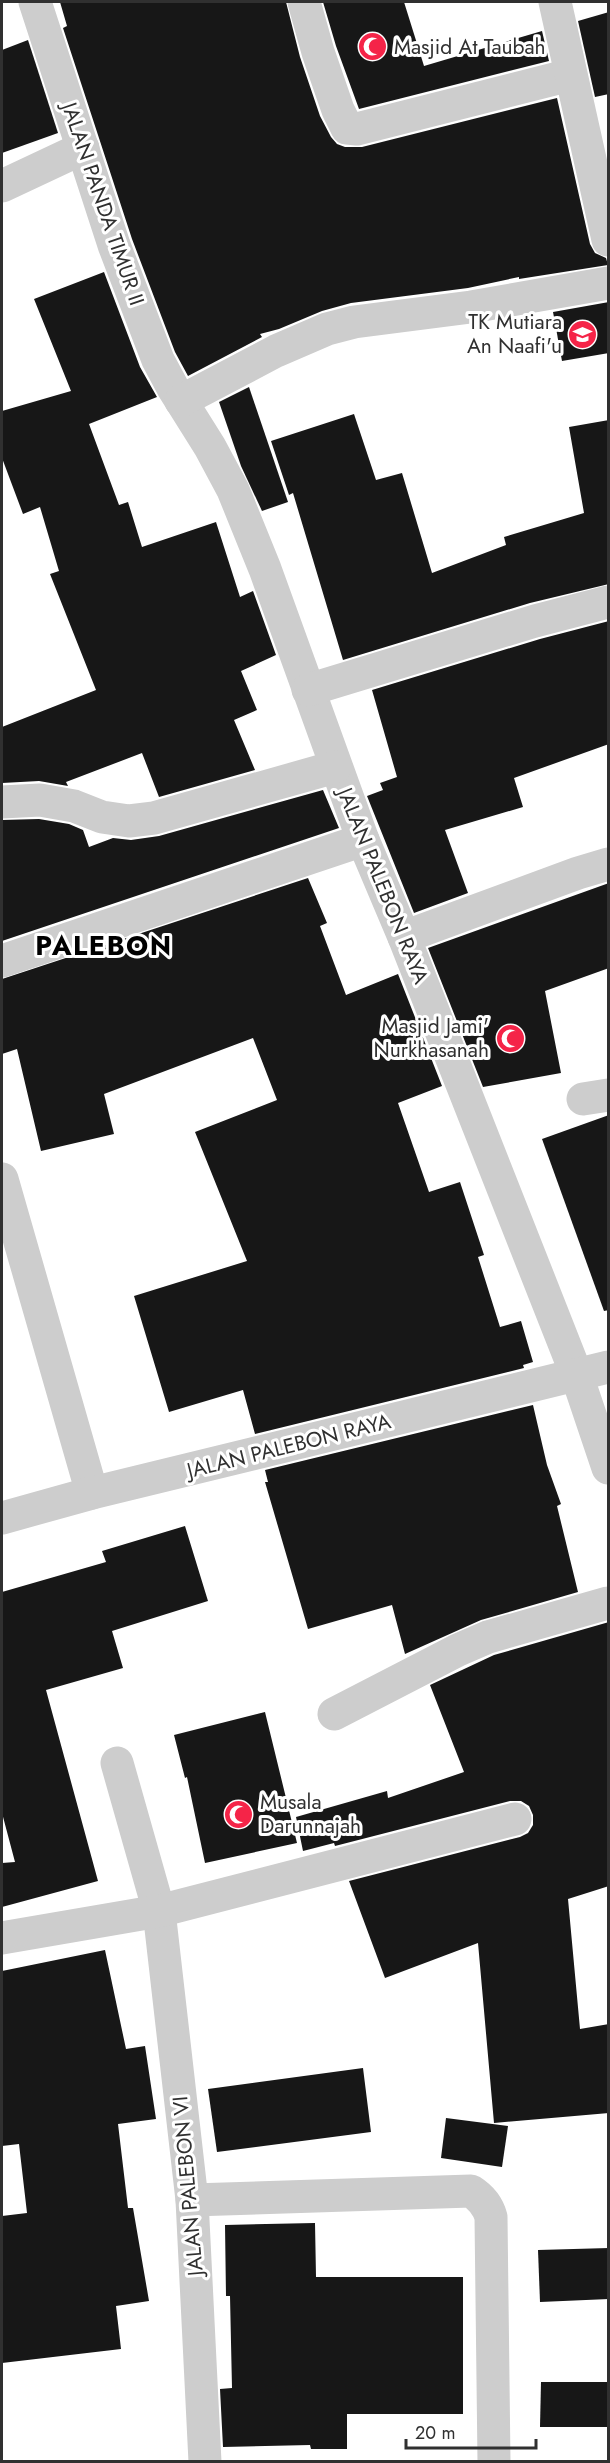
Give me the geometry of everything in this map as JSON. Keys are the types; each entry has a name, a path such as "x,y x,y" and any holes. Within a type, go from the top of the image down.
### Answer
{"street":[{"name":"JALAN PANDA TIMUR II","path":"35,2 114,245 158,360 181,401"},
{"path":"304,2 318,52 338,110 347,128 357,129 570,75"},
{"path":"555,2 609,240"},
{"path":"2,186 83,148"},
{"path":"181,401 276,351 327,329 354,322 471,307 609,283"},
{"name":"JALAN PALEBON RAYA","path":"181,401 210,447 233,490 265,569 335,767 577,1376 609,1468"},
{"path":"308,690 536,621 609,602"},
{"path":"2,802 40,800 74,806 102,817 129,821 154,818 335,767"},
{"path":"2,961 363,840"},
{"path":"404,937 578,873 609,864"},
{"path":"2,1179 92,1493"},
{"path":"577,1376 609,1367"},
{"name":"JALAN PALEBON RAYA","path":"2,1518 92,1493 577,1376"},
{"path":"334,1714 488,1637 609,1603"},
{"name":"JALAN PALEBON VI","path":"117,1763 159,1911 192,2200 205,2462"},
{"path":"2,1938 159,1911 515,1819"},
{"path":"192,2200 471,2191 478,2196 492,2217 494,2462"}],"building":[{"path":"60,2 286,2 300,57 320,116 331,137 337,144 345,147 362,147 557,98 590,244 595,253 606,258 608,265 519,279 519,277 468,288 351,303 260,334 262,337 188,376 175,352 132,239 63,28 67,26"},
{"name":"Masjid At Taubah","path":"323,2 404,2 424,66 542,31 549,61 359,109"},
{"path":"609,12 609,94 595,97 578,21"},
{"path":"28,40 58,133 2,153 2,50"},
{"path":"104,272 140,367 157,397 89,424 119,505 128,502 142,547 216,522 240,597 253,591 276,655 241,671 257,710 234,720 255,770 159,797 142,753 66,782 68,786 39,781 2,783 2,727 96,690 50,574 59,571 40,507 23,514 2,458 2,411 71,391 34,299"},
{"name":"TK Mutiara An Naafi'u","path":"609,302 609,353 562,361 553,312"},
{"path":"249,387 288,502 262,511 241,466 219,402"},
{"path":"354,414 376,480 402,473 432,573 506,545 504,537 584,513 569,427 609,420 609,584 530,603 343,660 293,493 289,495 271,441"},
{"path":"609,621 609,744 514,778 523,807 445,830 468,893 414,913 367,796 383,790 380,783 397,777 372,690 540,639"},
{"path":"323,790 339,828 2,941 2,820 39,819 69,824 83,830 89,847 113,838 131,840 159,836"},
{"path":"308,878 327,923 320,926 346,995 398,974 442,1086 398,1103 429,1192 460,1182 484,1255 478,1257 500,1327 521,1321 533,1362 523,1365 524,1368 255,1434 243,1390 169,1412 134,1296 247,1261 195,1132 277,1100 253,1038 104,1094 114,1134 41,1151 17,1049 2,1054 2,979"},
{"path":"609,883 609,968 545,991 561,1073 483,1087 428,948"},
{"path":"609,1115 609,1310 604,1311 542,1139"},
{"path":"533,1405 547,1465 561,1504 557,1506 578,1592 481,1620 405,1654 392,1605 308,1629 265,1482 268,1482 265,1470"},
{"path":"185,1526 208,1601 112,1631 123,1668 46,1690 98,1881 2,1907 2,1863 15,1862 2,1813 2,1592 106,1562 102,1551"},
{"path":"609,1622 609,1886 568,1899 580,2029 609,2024 609,2113 494,2123 478,1943 385,1978 349,1881 520,1837 528,1833 533,1825 533,1815 529,1806 521,1801 510,1801 335,1846 334,1843 303,1851 296,1817 387,1791 388,1798 464,1772 430,1685 494,1655"},
{"path":"265,1712 297,1843 205,1863 187,1777 185,1778 174,1735"},
{"path":"105,1950 126,2049 145,2046 156,2119 118,2124 128,2208 133,2208 149,2301 116,2306 121,2349 2,2363 2,2216 27,2213 19,2144 2,2146 2,1971"},
{"path":"363,2068 371,2132 217,2152 208,2089"},
{"path":"446,2118 508,2126 502,2167 441,2158"},
{"path":"315,2223 316,2277 463,2277 463,2414 347,2414 347,2449 311,2449 310,2445 223,2447 220,2389 232,2388 230,2296 226,2296 225,2225"},
{"path":"609,2248 609,2299 540,2302 538,2250"},
{"path":"541,2382 609,2382 609,2427 540,2427"}],"place":[{"name":"Masjid At Taubah","path":"373,47"},
{"name":"TK Mutiara An Naafi'u","path":"583,334"},
{"name":"Masjid Jami' Nurkhasanah","path":"510,1038"},
{"name":"Musala Darunnajah","path":"239,1814"}],"district":[{"name":"PALEBON","path":"104,945"}]}
